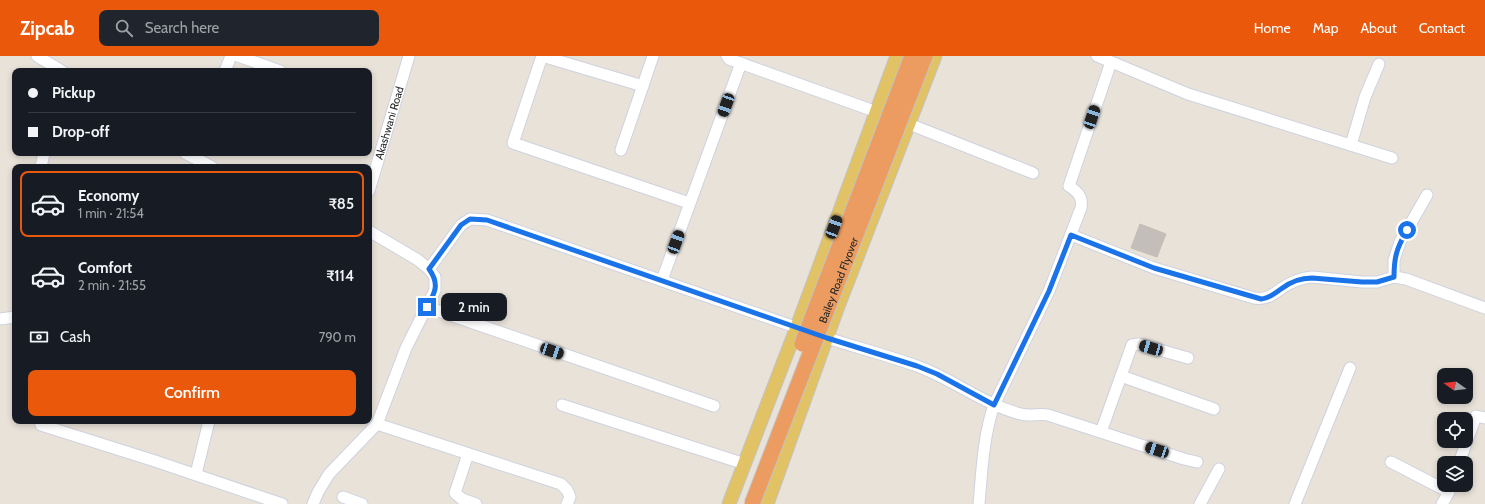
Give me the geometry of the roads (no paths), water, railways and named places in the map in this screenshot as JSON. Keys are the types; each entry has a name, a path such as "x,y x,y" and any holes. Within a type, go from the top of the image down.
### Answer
{"highway":[{"name":"Bailey Road Flyover","path":"734,501 912,56"},
{"name":"Bailey Road Flyover","path":"752,504 924,56"}],"main road":[{"path":"755,504 734,501 744,464 797,327 897,56"},
{"path":"767,504 827,338 935,56"}],"street":[{"path":"37,56 56,68"},
{"path":"226,68 231,56"},
{"path":"238,56 272,68"},
{"name":"Akashwani Road","path":"372,181 409,56"},
{"path":"643,86 542,56 513,143 690,203"},
{"path":"621,150 653,56"},
{"path":"727,56 729,59 877,112"},
{"path":"1097,56 1188,94 1392,158"},
{"path":"978,504 984,449 990,417 994,405 1049,291 1071,235 1082,202 1080,196 1069,186 1111,62"},
{"path":"662,280 741,63"},
{"path":"1351,145 1365,97 1379,64"},
{"path":"909,124 1033,173"},
{"path":"193,156 207,164"},
{"path":"1394,277 1394,260 1400,242 1427,196"},
{"path":"429,269 461,225 470,219 487,220 827,338 917,366 937,374 994,405 1022,415 1040,413 1048,414 1197,462"},
{"path":"313,504 318,492 329,474 377,424 406,348 433,296 435,283 434,277 429,269 418,260 372,232"},
{"path":"1071,235 1154,268 1261,299 1273,295 1283,288 1304,278 1377,282 1394,277 1414,281 1485,308"},
{"path":"427,307 714,406"},
{"path":"1101,432 1130,348 1134,344 1139,344 1188,358"},
{"path":"1295,504 1350,368"},
{"path":"1121,376 1214,409"},
{"path":"562,405 744,464"},
{"path":"1462,456 1476,416 1485,418"},
{"path":"196,474 208,424"},
{"path":"377,424 561,484 570,496 567,504"},
{"path":"41,425 196,474 282,504"},
{"path":"468,454 455,493 462,499 476,504"},
{"path":"1391,462 1437,482"},
{"path":"1200,504 1219,469"},
{"path":"1442,504 1448,492"},
{"path":"343,497 362,504"}]}
